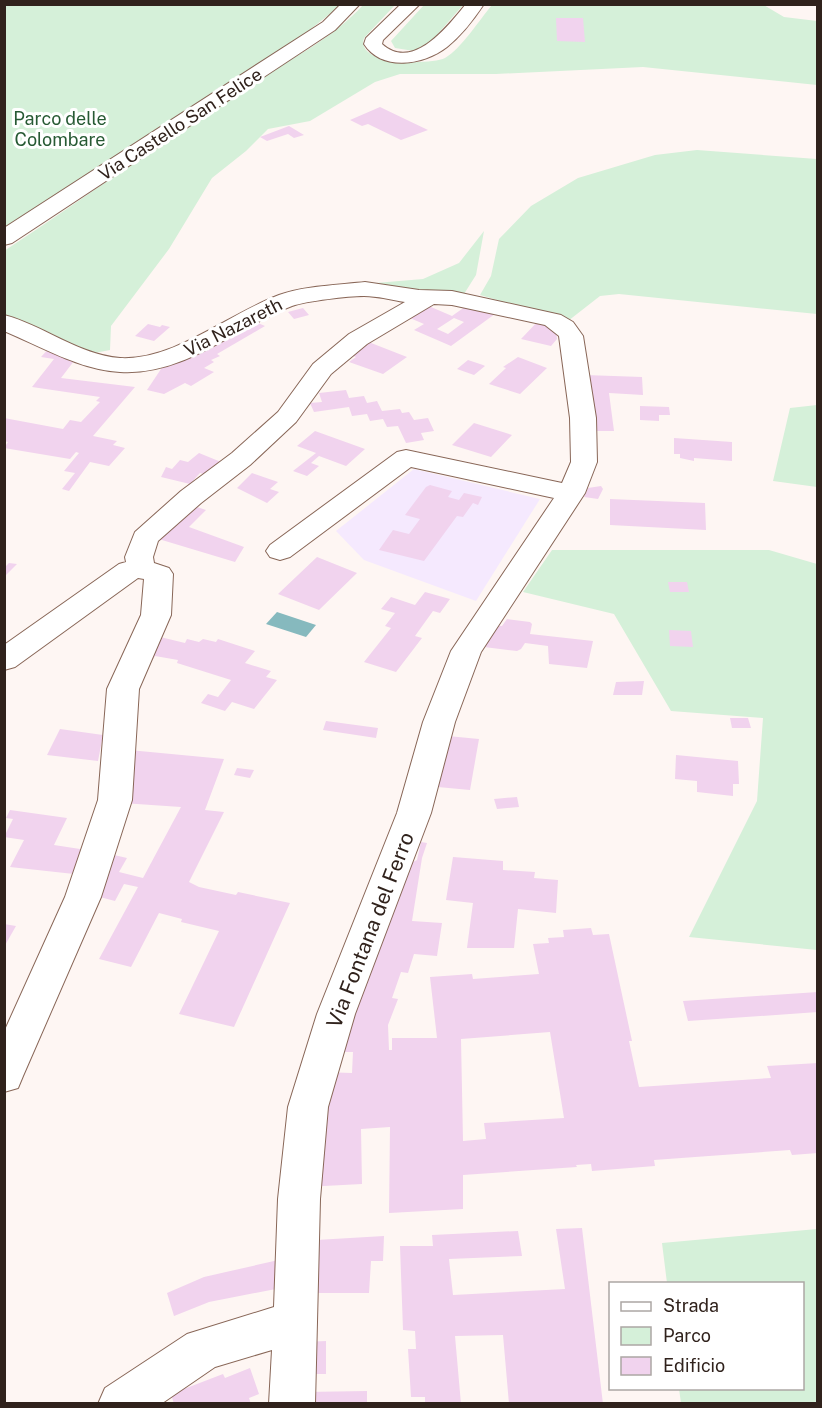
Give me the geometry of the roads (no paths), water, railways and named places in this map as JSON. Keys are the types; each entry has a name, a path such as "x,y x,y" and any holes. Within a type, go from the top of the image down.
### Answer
{"street":[{"name":"Via Castello San Felice","path":"4,238 329,26 352,4"},
{"path":"412,4 375,38 373,44 375,48 393,57 426,54 438,47 476,4"},
{"name":"Via Nazareth","path":"4,322 76,353 104,362 119,365 144,364 175,357 240,321 289,299 365,289 429,297"},
{"path":"141,568 140,558 145,538 191,497 242,459 286,417 322,369 358,339 429,297"},
{"name":"Via Fontana del Ferro","path":"292,1404 299,1199 308,1107 336,1014 414,813 439,722 466,651 571,492 584,462 583,418 571,336 565,327 553,320 511,310 452,298 429,297"},
{"path":"280,551 406,458 571,492"},
{"path":"4,660 129,570 141,568 159,574 156,615 123,689 115,800 83,897 4,1076"},
{"path":"121,1404 202,1349 295,1322"}],"water":[{"path":"277,612 316,625 306,637 266,624"}],"park label":[{"name":"Parco delle Colombare","path":"60,128"}]}
